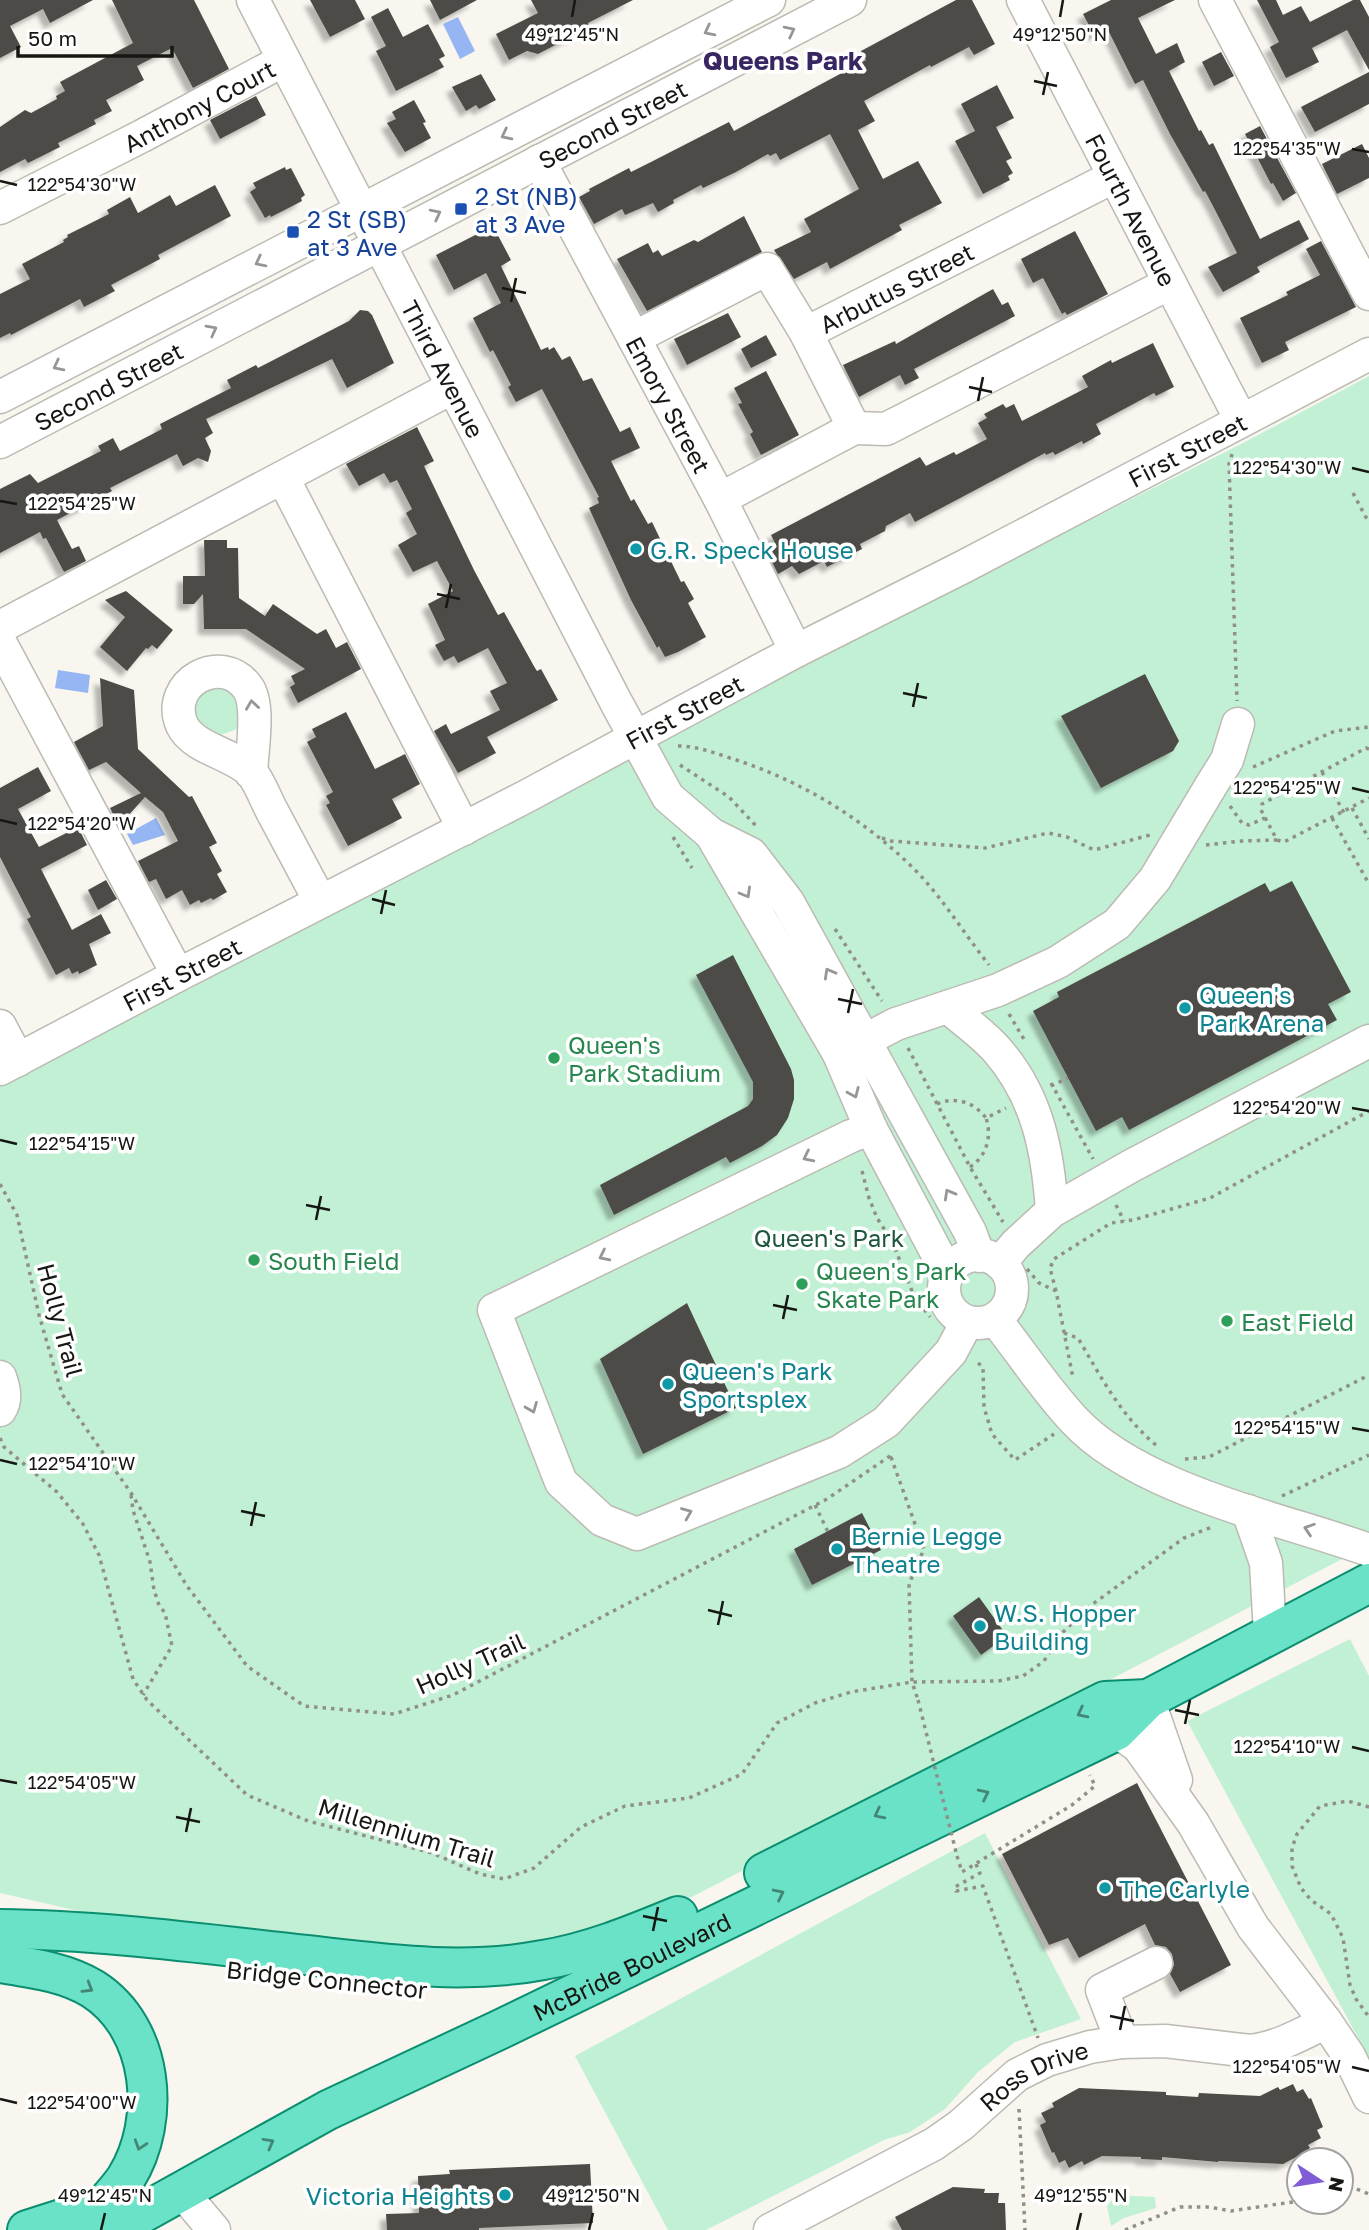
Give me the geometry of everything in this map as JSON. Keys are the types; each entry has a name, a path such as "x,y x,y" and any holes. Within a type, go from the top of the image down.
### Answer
{"main road":[{"name":"McBride Boulevard","path":"27,2230 62,2221 98,2222 182,2192 328,2110 1116,1731 1148,1699 1369,1583"},
{"name":"McBride Boulevard","path":"615,1942 703,1905 1105,1701 1148,1699"},
{"path":"0,1902 191,1942"},
{"name":"Bridge Connector","path":"0,1929 191,1942 429,1968 491,1967 544,1960 615,1942"},
{"name":"Bridge Connector","path":"0,1947 28,1947 433,1991 474,1991 549,1983 652,1955"},
{"path":"0,1963 53,1972 94,1990 120,2017 138,2047 145,2066 146,2126 127,2176 98,2222"}],"street":[{"name":"Third Avenue","path":"253,0 377,244 668,797 711,834 751,854 788,902 852,1047"},
{"name":"Second Street","path":"0,397 769,0"},
{"name":"Second Street","path":"0,442 850,0"},
{"name":"Fourth Avenue","path":"1023,0 1241,420"},
{"path":"1215,0 1369,294"},
{"name":"Anthony Court","path":"0,208 284,60"},
{"name":"Emory Street","path":"539,161 720,499 796,651"},
{"name":"Arbutus Street","path":"634,338 767,269 806,334 1113,177"},
{"path":"720,499 854,428 886,429 1171,282"},
{"path":"806,334 854,428"},
{"name":"First Street","path":"9,1064 320,901 464,829 796,651 963,567 1369,354"},
{"path":"0,627 453,387"},
{"path":"283,478 464,829"},
{"path":"0,642 178,975"},
{"path":"852,1047 896,1024 998,990 1058,962 1117,924 1155,879 1227,760 1238,724"},
{"path":"251,772 320,901"},
{"path":"948,1007 995,1048 1013,1071 1032,1107 1044,1140 1049,1165 1052,1212"},
{"path":"0,1026 9,1064"},
{"path":"1002,1262 1016,1244 1052,1212 1130,1166 1369,1041"},
{"path":"852,1047 871,1129 948,1274"},
{"path":"852,1047 970,1232 1002,1262 1010,1278 1011,1297 1002,1313 981,1320 956,1316 945,1297 944,1285 948,1274 961,1260 1002,1262"},
{"path":"871,1129 850,1136 494,1310 561,1482 602,1520 637,1534 839,1452 886,1422 981,1320"},
{"path":"981,1320 1074,1420 1105,1447 1186,1489 1369,1550"},
{"path":"0,1377 4,1387 4,1399 0,1410"},
{"path":"1248,1511 1266,1563 1270,1634"},
{"path":"1148,1699 1193,1823"},
{"path":"1116,1731 1138,1746 1193,1823 1253,1927 1326,2022 1349,2056 1369,2097"},
{"path":"1122,2042 1102,1990 1156,1963"},
{"name":"Ross Drive","path":"770,2230 934,2144 1017,2076 1047,2060 1090,2047 1122,2042 1165,2041 1262,2049 1280,2044 1326,2022"},
{"path":"182,2192 214,2230"}],"path":[{"path":"1232,453 1229,464 1238,724"},
{"path":"1353,493 1369,523"},
{"path":"1247,769 1335,731 1369,727"},
{"path":"668,745 691,746 769,770 835,806 880,837 922,877 989,965"},
{"path":"1277,840 1261,810 1262,804 1366,748 1369,749"},
{"path":"1322,772 1343,813"},
{"path":"880,837 891,841 985,848 1048,833 1067,837 1094,850 1182,833 1189,850 1220,843 1277,840 1284,842 1369,798"},
{"path":"1230,808 1242,823 1249,825 1265,818"},
{"path":"1352,808 1369,839"},
{"path":"1332,818 1369,884"},
{"path":"908,1047 970,1167 1005,1225"},
{"path":"1053,1085 1096,1164"},
{"path":"1073,1380 1050,1268 1054,1259 1111,1223 1210,1198 1369,1111"},
{"path":"970,1167 981,1157 988,1141 986,1118"},
{"path":"859,1161 877,1218 892,1241 914,1296 930,1317"},
{"name":"Holly Trail","path":"0,1184 18,1215 39,1315 62,1394 131,1493 187,1586 247,1666 304,1706 394,1714 453,1695 815,1505 891,1456"},
{"path":"1119,1212 1124,1221"},
{"path":"991,1221 1000,1216"},
{"path":"1002,1262 1056,1291"},
{"path":"1064,1333 1078,1338 1115,1401 1144,1435 1165,1452"},
{"path":"978,1363 983,1367 984,1407 992,1434 1015,1460 1060,1430"},
{"path":"1176,1456 1187,1459 1209,1457 1369,1375"},
{"path":"886,1422 891,1456 924,1549 909,1584 912,1682 962,1872 1072,1805"},
{"name":"Millennium Trail","path":"0,1438 4,1447 57,1492 83,1524 99,1555 132,1679 143,1695 247,1795 307,1821 432,1853 480,1874 504,1879 534,1868 581,1827 625,1806 689,1798 742,1774 777,1723 815,1703 851,1692 912,1682 998,1681 1023,1676 1044,1661 1062,1633 1090,1606 1184,1538 1214,1526"},
{"path":"1276,1499 1369,1455"},
{"path":"131,1493 133,1510 150,1562 154,1590 165,1613 172,1646 143,1695"},
{"path":"815,1505 828,1531"},
{"path":"1369,1807 1348,1801 1320,1807 1297,1834 1292,1848 1292,1866 1301,1888 1311,1900 1331,1914 1343,1938 1350,1985 1356,1999 1369,2016"},
{"path":"976,1864 980,1874 955,1887 956,1891 983,1886 1040,2043"},
{"path":"1017,2076 1026,2230"},
{"path":"1125,2230 1180,2207 1209,2207 1231,2211 1285,2203"}],"green space":[{"name":"Queen's Park","path":"1369,376 1369,1545 688,1899 591,1938 495,1955 105,1917 0,1893 0,1081 665,734 1243,443"},
{"path":"234,682 243,723 235,730 217,736 199,727 191,700 194,691"},
{"path":"1350,1639 1369,1676 1369,2058 1187,1721"},
{"path":"985,1833 1081,2019 1015,2042 978,2072 945,2109 910,2132 884,2140 706,2230 668,2230 575,2056"},
{"path":"1116,2195 1155,2197 1156,2208 1124,2218 1111,2226 1107,2206"}],"water":[{"path":"458,17 475,51 460,59 443,24"},
{"path":"58,670 90,675 88,693 55,688"},
{"path":"156,818 165,835 133,845 127,834"}],"building":[{"path":"0,0 93,0 50,23 43,9 10,26 21,47 0,58"},
{"path":"112,0 194,0 229,69 193,88 172,48 137,66 144,80 106,100 112,111 94,120 96,124 58,143 60,147 28,163 25,159 0,172 0,127 25,110 31,113 57,99 56,96 65,91 60,82 133,43"},
{"path":"310,0 355,0 365,19 330,37"},
{"path":"430,0 477,0 440,20"},
{"path":"531,0 633,0 588,23 590,27 538,54 527,51 509,60 496,34 538,13"},
{"path":"956,0 972,0 995,44 974,55 969,47 864,101 875,121 858,130 883,179 918,161 942,203 899,225 902,230 830,269 827,262 794,279 774,250 811,232 804,219 859,189 830,134 780,160 776,153 770,156 768,154 703,188 701,185 673,200 674,203 658,212 653,203 625,215 622,209 594,224 579,197 590,191 589,189 629,168 631,172 729,122 734,131 866,60 861,51"},
{"path":"1111,0 1175,0 1138,18 1156,54 1177,43 1185,62 1169,71 1199,131 1201,130 1209,145 1213,143 1260,239 1299,220 1309,239 1257,267 1260,272 1223,292 1208,267 1237,253 1143,80 1135,84 1107,28 1094,35 1083,14"},
{"path":"1257,0 1276,0 1283,15 1301,6 1310,22 1353,0 1360,0 1369,17 1369,70 1347,30 1312,48 1319,62 1286,78 1270,47 1279,42"},
{"path":"388,8 403,37 428,24 445,56 439,59 444,67 396,91 376,51 386,46 371,17"},
{"path":"1221,52 1234,76 1214,86 1202,62"},
{"path":"1369,72 1369,104 1315,132 1301,107"},
{"path":"481,74 496,100 479,109 476,105 466,111 452,87"},
{"path":"997,85 1014,118 996,127 1012,158 1006,161 1013,173 1008,176 1010,180 983,194 955,141 975,131 961,104"},
{"path":"256,96 266,115 220,139 210,120"},
{"path":"414,100 431,138 405,152 387,123 396,119 392,112"},
{"path":"1260,126 1296,193 1283,201 1245,134"},
{"path":"1362,144 1369,158 1369,178 1337,194 1322,164"},
{"path":"285,167 286,170 291,168 305,195 301,198 302,201 265,218 250,192 256,188 253,183"},
{"path":"215,185 231,216 158,255 160,259 111,285 115,291 84,307 80,299 11,335 10,333 0,338 0,294 30,279 22,264 64,242 67,235 109,214 107,210 130,197 138,213 170,195 176,206"},
{"path":"744,216 762,252 647,311 617,259 648,243 653,253 658,250 662,256 694,240 698,242"},
{"path":"493,226 511,260 501,266 541,350 554,347 562,360 570,356 583,381 592,378 620,432 630,427 640,448 611,461 631,501 634,499 648,524 652,522 681,582 684,581 694,599 688,603 706,637 678,652 665,657 659,646 657,648 631,600 589,508 599,503 599,497 542,389 516,402 508,387 511,385 493,350 490,352 473,318 501,303 486,273 454,290 436,255"},
{"path":"1075,231 1108,294 1067,315 1065,312 1062,314 1043,278 1033,283 1021,259"},
{"path":"1321,241 1356,307 1285,342 1289,350 1262,363 1240,318 1288,295 1286,292 1320,275 1306,249"},
{"path":"993,289 1002,305 1008,302 1015,316 914,369 919,378 905,385 900,375 859,397 843,365 895,341 896,344"},
{"path":"360,310 368,311 372,315 394,363 347,388 332,359 206,419 213,433 205,438 211,451 208,462 198,458 183,466 177,454 110,488 112,491 57,520 72,549 79,546 86,561 64,572 40,532 0,553 0,489 30,474 38,483 101,451 98,446 113,438 120,451 162,429 160,424 231,388 227,380 256,365 258,368 349,321"},
{"path":"728,313 741,337 687,365 674,339"},
{"path":"766,335 777,355 751,368 741,349"},
{"path":"1153,343 1174,387 1156,396 1154,393 1096,424 1101,434 1055,455 1053,452 1046,455 1045,453 915,522 910,513 886,526 885,531 860,544 862,549 827,567 824,561 799,574 792,566 778,574 767,552 777,547 771,535 920,457 926,466 987,439 978,423 987,418 984,414 1003,404 1006,408 1014,404 1022,421 1088,387 1082,376 1111,360 1112,363"},
{"path":"766,371 799,435 761,455 750,434 753,432 738,404 742,403 734,388"},
{"path":"417,427 434,461 424,466 474,570 498,615 504,612 535,668 537,671 541,669 558,700 487,737 496,753 458,773 434,731 446,724 451,734 500,710 490,691 507,683 488,648 458,663 454,656 444,661 435,645 445,640 428,604 453,591 437,561 413,572 398,545 417,534 406,513 412,509 397,480 390,483 384,473 359,486 346,464"},
{"path":"204,540 227,540 227,548 238,548 239,598 265,616 273,604 317,634 326,629 336,648 347,642 361,669 298,703 290,687 295,684 291,676 305,669 246,629 204,629 203,594 194,604 183,604 183,576 205,576"},
{"path":"126,591 173,630 157,649 152,645 146,648 127,671 100,647 125,617 105,600"},
{"path":"1145,674 1179,741 1173,751 1101,788 1061,716"},
{"path":"100,678 134,690 138,749 189,797 192,796 217,843 209,847 222,871 217,874 227,892 213,900 211,898 201,903 199,900 190,905 182,890 166,899 156,879 149,882 138,861 178,841 163,812 145,797 126,818 129,823 120,828 110,808 141,793 106,762 89,770 74,742 103,726"},
{"path":"346,712 375,769 405,754 420,784 392,799 402,818 348,846 326,805 330,803 326,796 333,792 307,742 316,737 312,729"},
{"path":"38,767 51,791 18,809 39,847 78,827 87,845 41,869 72,930 101,914 111,933 89,944 97,965 79,974 78,971 72,974 69,968 56,975 27,919 31,917 0,857 0,788"},
{"path":"106,880 117,899 98,910 88,890"},
{"name":"Queen's Park Arena","path":"1292,881 1351,992 1328,1004 1337,1020 1129,1130 1122,1117 1096,1131 1033,1011 1059,997 1057,992 1265,883 1270,892"},
{"path":"733,955 791,1069 794,1099 788,1118 777,1135 762,1146 730,1163 726,1157 614,1215 600,1185 748,1106 753,1099 753,1082 696,975"},
{"name":"Queen's Park Sportsplex","path":"687,1303 736,1408 643,1454 600,1359"},
{"name":"Bernie Legge Theatre","path":"862,1513 881,1550 812,1585 794,1549"},
{"name":"W.S. Hopper Building","path":"979,1597 1007,1636 981,1655 953,1616"},
{"name":"The Carlyle","path":"1137,1783 1231,1965 1180,1992 1170,1974 1174,1965 1172,1954 1166,1947 1155,1945 1145,1924 1079,1958 1068,1938 1049,1945 1002,1854"},
{"path":"1293,2084 1297,2092 1303,2089 1309,2099 1311,2098 1323,2127 1317,2130 1321,2138 1309,2146 1285,2146 1283,2164 1102,2156 1084,2165 1082,2161 1069,2168 1065,2160 1059,2163 1054,2152 1052,2153 1040,2125 1046,2122 1041,2113 1054,2107 1052,2103 1079,2088 1166,2092 1166,2095 1198,2097 1199,2093 1260,2096 1278,2087 1280,2090"},
{"name":"Victoria Heights","path":"590,2164 593,2223 479,2230 387,2230 386,2214 419,2213 418,2176 450,2174 449,2170"},
{"path":"953,2187 985,2189 984,2193 999,2193 998,2203 1005,2203 1006,2230 902,2230 895,2217"}],"place":[{"name":"2 St (NB) at 3 Ave","path":"461,209"},
{"name":"2 St (SB) at 3 Ave","path":"293,232"},
{"name":"G.R. Speck House","path":"636,549"},
{"name":"Queen's Park Arena","path":"1185,1008"},
{"name":"Queen's Park Stadium","path":"554,1058"},
{"name":"South Field","path":"254,1260"},
{"name":"Queen's Park Skate Park","path":"802,1284"},
{"name":"East Field","path":"1227,1321"},
{"name":"Queen's Park Sportsplex","path":"668,1384"},
{"name":"Bernie Legge Theatre","path":"837,1549"},
{"name":"W.S. Hopper Building","path":"980,1626"},
{"name":"The Carlyle","path":"1105,1888"},
{"name":"Victoria Heights","path":"505,2195"}],"district":[{"name":"Queens Park","path":"783,60"}]}
